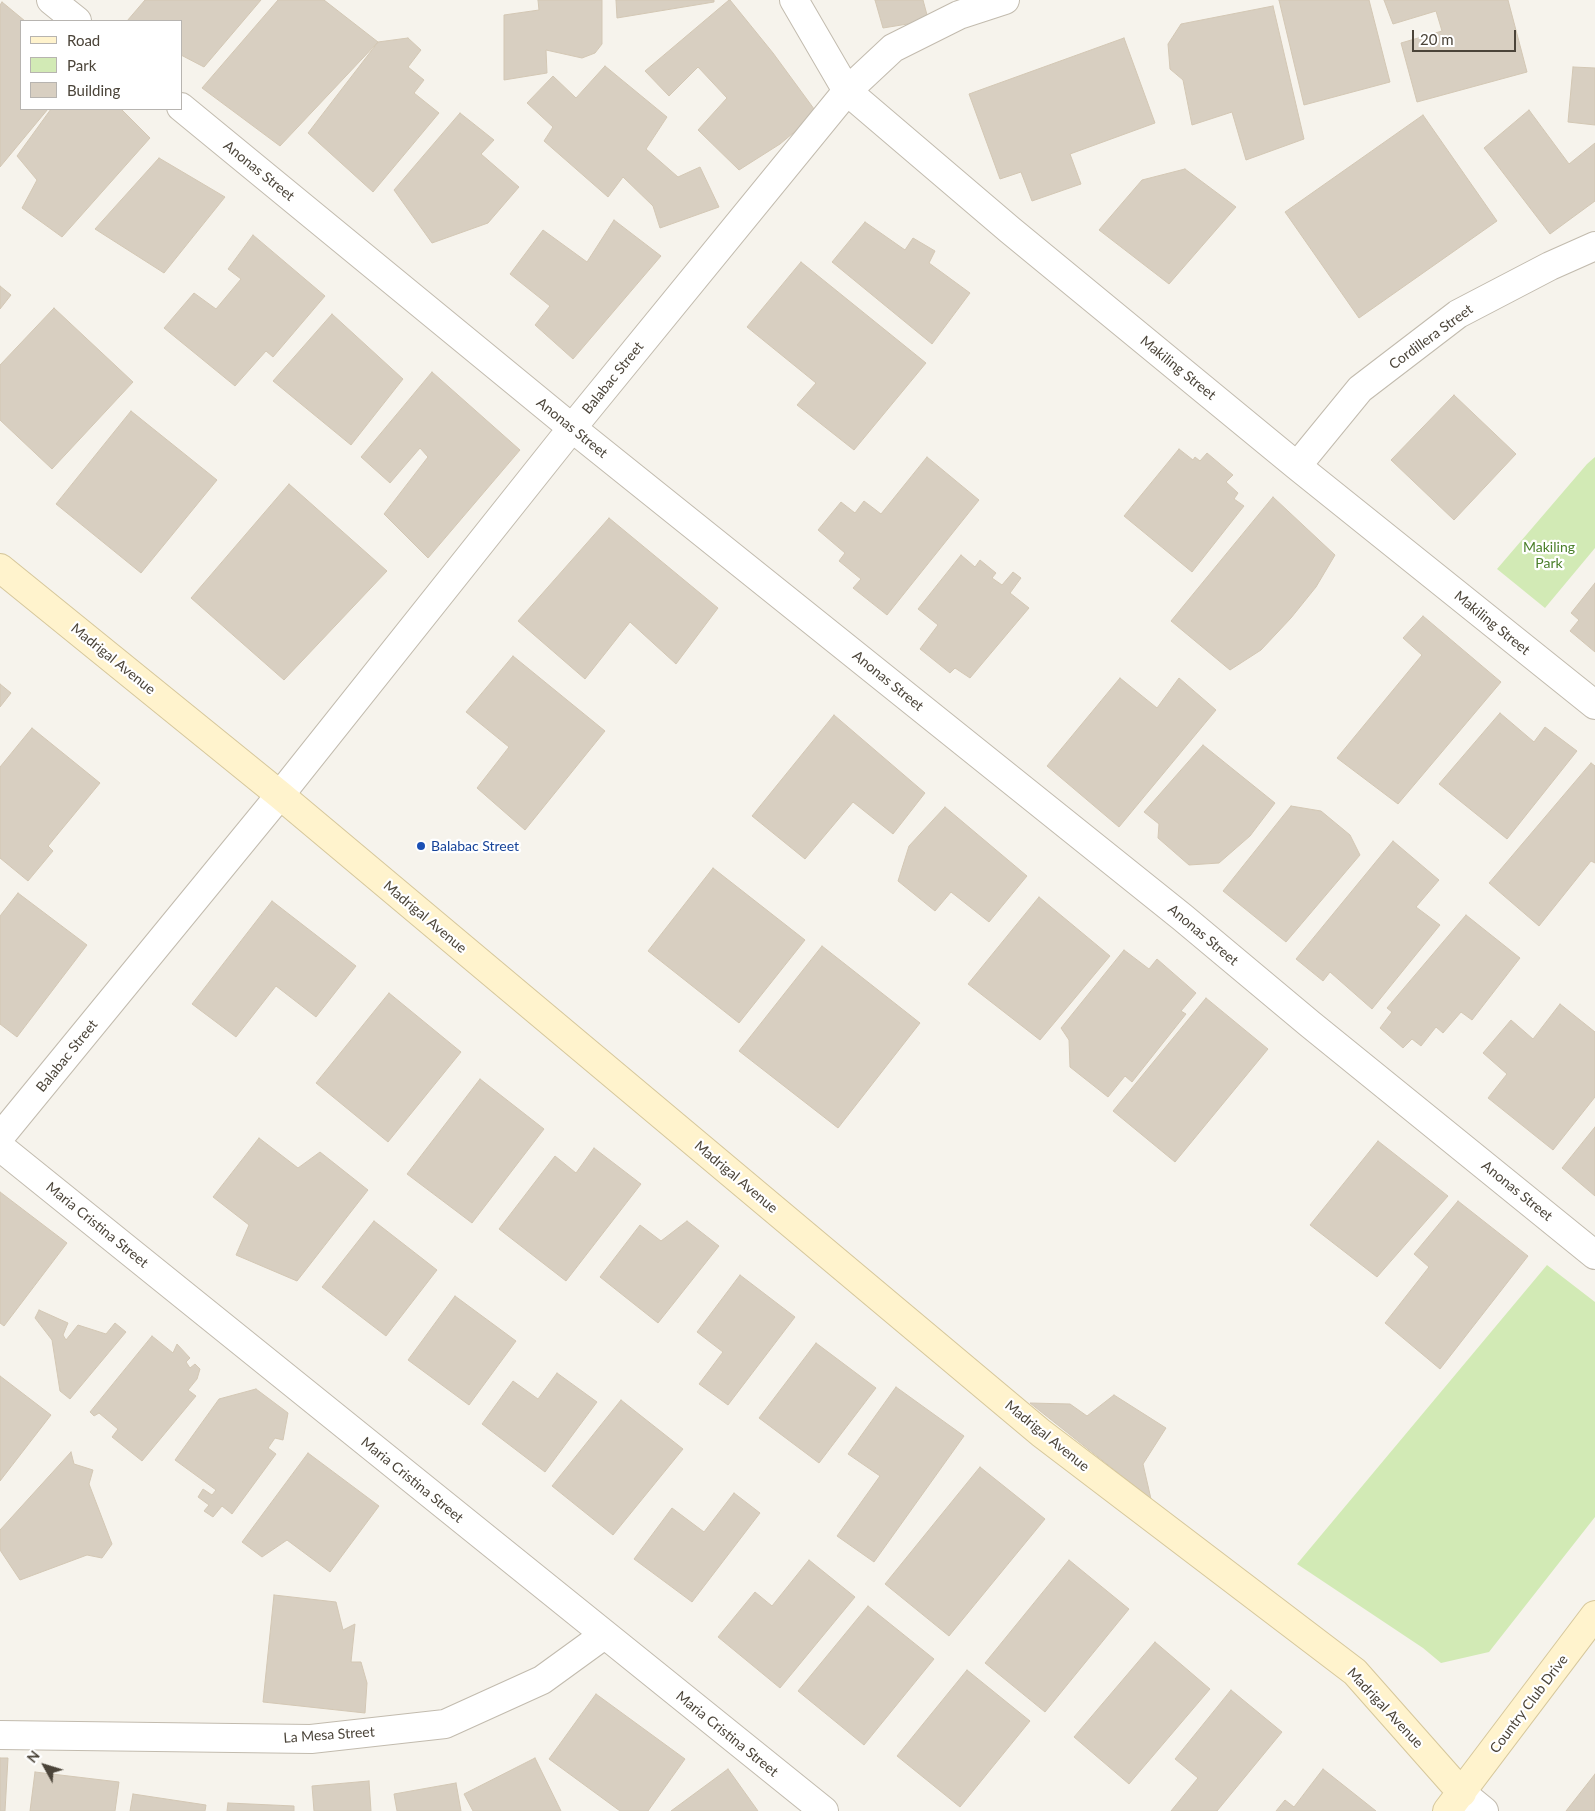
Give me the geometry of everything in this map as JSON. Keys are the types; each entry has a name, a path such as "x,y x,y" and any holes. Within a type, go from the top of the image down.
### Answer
{"street":[{"path":"51,0 76,20"},
{"name":"Makiling Street","path":"794,0 847,91 1003,224 1297,466 1595,705"},
{"name":"Balabac Street","path":"0,1137 280,795 572,428 847,91 893,48 959,15 1005,0"},
{"name":"Anonas Street","path":"182,108 572,428 1182,917 1310,1024 1595,1254"},
{"name":"Cordillera Street","path":"1297,466 1360,389 1458,314 1550,266 1595,246"},
{"name":"Madrigal Avenue","path":"0,568 280,795 1041,1433 1355,1672 1455,1802"},
{"name":"Maria Cristina Street","path":"0,1148 824,1811"},
{"name":"Country Club Drive","path":"1455,1802 1595,1615"},
{"name":"La Mesa Street","path":"0,1735 311,1739 445,1724 542,1680 604,1635"},
{"path":"1455,1802 1484,1811"}],"green space":[{"name":"Makiling Park","path":"1595,457 1595,548 1545,608 1497,569"},
{"path":"1547,1265 1595,1302 1595,1517 1489,1652 1441,1663 1423,1648 1297,1564"}],"building":[{"path":"145,0 261,0 204,67 182,56 182,20 128,20"},
{"path":"278,0 324,0 378,42 280,146 202,88"},
{"path":"538,0 602,0 602,44 595,53 582,58 546,50 547,73 504,80 504,15 539,10"},
{"path":"616,0 714,0 714,2 617,18"},
{"path":"729,0 773,53 817,113 780,144 739,170 698,130 727,98 698,67 669,96 645,71"},
{"path":"875,0 923,0 927,15 926,21 883,28"},
{"path":"1279,0 1369,0 1390,82 1304,105"},
{"path":"1384,0 1508,0 1527,72 1417,102 1401,43 1442,31 1436,11 1393,24"},
{"path":"2,2 24,20 20,20 20,110 47,110 0,167 0,5"},
{"path":"1273,6 1304,139 1246,160 1232,112 1192,125 1183,80 1170,69 1168,44 1181,24"},
{"path":"408,38 421,50 408,67 424,80 414,93 439,113 373,192 308,133 378,42"},
{"path":"1124,38 1155,123 1070,154 1081,184 1032,201 1021,172 1000,179 969,94"},
{"path":"605,66 667,117 646,149 678,177 700,167 719,207 660,228 653,206 623,177 608,197 544,141 553,127 527,103 553,76 576,98"},
{"path":"1573,67 1595,68 1595,125 1568,122"},
{"path":"50,110 122,110 150,138 62,237 22,208 37,180 17,156"},
{"path":"1529,110 1569,164 1595,143 1595,201 1550,234 1484,148"},
{"path":"460,113 494,140 481,154 519,187 488,223 432,243 394,190"},
{"path":"1423,115 1497,221 1359,318 1285,212"},
{"path":"159,158 225,197 164,273 95,229"},
{"path":"1185,169 1236,207 1169,284 1099,230 1142,180"},
{"path":"614,220 661,256 573,359 535,325 550,306 510,274 543,230 587,262"},
{"path":"865,222 905,250 913,238 935,251 929,263 970,293 932,344 832,262"},
{"path":"253,235 325,296 273,357 266,351 235,386 164,328 194,293 216,309 241,279 228,269"},
{"path":"801,262 926,363 854,450 797,405 816,383 747,327"},
{"path":"0,286 11,295 0,309"},
{"path":"54,308 133,382 52,469 0,420 0,365"},
{"path":"332,314 403,379 351,445 273,381"},
{"path":"432,372 520,450 428,558 384,514 428,457 420,448 390,483 361,457"},
{"path":"1454,395 1516,454 1454,520 1391,460"},
{"path":"131,411 217,480 141,573 56,504"},
{"path":"1179,449 1193,460 1195,457 1200,461 1207,453 1233,475 1226,482 1238,493 1234,499 1244,506 1192,572 1124,516"},
{"path":"927,457 979,500 887,615 853,588 861,579 839,561 845,553 818,530 841,502 855,513 864,501 881,514"},
{"path":"289,484 387,571 284,680 191,598"},
{"path":"1273,497 1335,555 1316,587 1291,618 1261,650 1230,670 1171,621"},
{"path":"609,518 718,608 676,664 630,622 585,679 518,621"},
{"path":"961,555 975,567 980,560 996,573 992,578 1002,585 1013,572 1021,578 1010,593 1029,608 970,678 955,668 950,673 920,649 938,625 918,609"},
{"path":"1595,583 1595,652 1570,631 1579,620 1571,613"},
{"path":"1423,616 1501,682 1398,804 1337,758 1422,655 1403,638"},
{"path":"513,656 605,731 525,830 477,788 509,747 466,712"},
{"path":"1120,678 1157,708 1179,678 1216,710 1119,827 1047,766"},
{"path":"0,684 11,693 0,707"},
{"path":"1500,713 1534,742 1545,727 1577,751 1507,839 1439,784"},
{"path":"834,715 925,793 893,834 853,802 805,859 752,816"},
{"path":"32,728 100,783 48,846 53,851 28,881 0,858 0,767"},
{"path":"1203,745 1275,803 1250,836 1219,863 1189,865 1158,838 1159,824 1144,812"},
{"path":"1591,763 1595,766 1595,863 1591,861 1539,926 1489,883"},
{"path":"1291,806 1321,811 1350,835 1360,855 1286,942 1223,891"},
{"path":"945,807 1027,876 989,922 951,892 935,911 898,881 909,846"},
{"path":"1393,841 1439,880 1416,907 1440,925 1372,1009 1330,972 1323,981 1296,959"},
{"path":"713,868 805,940 739,1023 648,951"},
{"path":"18,893 87,945 17,1037 0,1024 0,916"},
{"path":"1039,897 1110,956 1040,1040 968,984"},
{"path":"272,901 356,966 316,1017 276,986 236,1037 192,1004"},
{"path":"1466,915 1520,958 1472,1020 1461,1012 1443,1033 1436,1027 1421,1046 1412,1039 1403,1048 1380,1028 1392,1012 1387,1008"},
{"path":"822,946 920,1023 838,1128 739,1051"},
{"path":"1124,950 1149,969 1157,959 1196,993 1181,1011 1186,1014 1132,1082 1125,1076 1108,1097 1070,1067 1069,1040 1061,1028"},
{"path":"389,993 461,1052 388,1142 316,1083"},
{"path":"1206,998 1268,1049 1175,1162 1113,1111"},
{"path":"1560,1004 1595,1032 1595,1097 1553,1150 1488,1098 1507,1074 1483,1053 1511,1020 1533,1039"},
{"path":"480,1079 544,1129 472,1223 407,1174"},
{"path":"1595,1127 1595,1196 1562,1168"},
{"path":"259,1138 298,1168 320,1152 368,1190 297,1281 236,1255 249,1225 213,1197"},
{"path":"1378,1141 1448,1196 1377,1277 1310,1225"},
{"path":"594,1148 641,1184 566,1281 499,1229 555,1156 576,1173"},
{"path":"0,1192 67,1243 4,1326 0,1323"},
{"path":"1458,1201 1528,1256 1440,1369 1385,1323 1429,1267 1414,1254"},
{"path":"374,1221 437,1270 386,1336 322,1287"},
{"path":"687,1221 719,1246 658,1323 600,1277 640,1225 661,1241"},
{"path":"740,1275 795,1317 728,1405 699,1384 723,1352 697,1332"},
{"path":"455,1296 516,1341 469,1405 408,1360"},
{"path":"39,1310 68,1323 63,1335 66,1340 78,1325 106,1334 115,1323 126,1332 70,1399 60,1391 52,1340 35,1318"},
{"path":"152,1336 173,1353 177,1344 190,1358 186,1362 190,1368 195,1364 200,1369 197,1379 188,1390 196,1396 142,1461 112,1437 118,1429 99,1413 94,1416 90,1412"},
{"path":"816,1343 876,1388 819,1463 759,1418"},
{"path":"557,1373 597,1402 545,1472 482,1424 513,1381 538,1399"},
{"path":"0,1376 51,1415 0,1481"},
{"path":"896,1387 964,1436 874,1562 837,1536 880,1476 848,1454"},
{"path":"256,1389 288,1413 283,1440 275,1438 268,1448 276,1454 232,1514 222,1506 213,1517 204,1511 209,1505 198,1497 203,1489 212,1495 216,1490 175,1460 219,1399"},
{"path":"1114,1395 1166,1428 1143,1464 1151,1499 1030,1403 1070,1404 1087,1416"},
{"path":"621,1400 683,1449 613,1535 552,1486"},
{"path":"71,1452 74,1464 93,1470 89,1484 112,1544 102,1558 87,1555 20,1580 0,1550 0,1530"},
{"path":"308,1453 379,1506 330,1572 287,1540 262,1557 242,1542"},
{"path":"980,1467 1045,1519 949,1636 885,1584"},
{"path":"734,1493 760,1513 692,1602 634,1559 672,1508 704,1532"},
{"path":"809,1560 855,1597 780,1688 718,1637 755,1592 772,1606"},
{"path":"1069,1560 1129,1609 1045,1712 985,1663"},
{"path":"274,1595 336,1602 343,1630 355,1624 351,1662 361,1662 367,1683 365,1713 263,1702"},
{"path":"868,1606 934,1659 864,1745 798,1691"},
{"path":"1155,1642 1210,1689 1129,1784 1074,1737"},
{"path":"967,1670 1030,1721 960,1807 897,1756"},
{"path":"1231,1690 1282,1732 1217,1811 1171,1811 1198,1778 1175,1759"},
{"path":"596,1694 685,1759 648,1811 620,1811 549,1759"},
{"path":"0,1758 8,1758 5,1811 0,1811"},
{"path":"535,1758 561,1811 473,1811 464,1794"},
{"path":"728,1769 758,1811 671,1811"},
{"path":"1323,1769 1376,1811 1276,1811 1285,1800 1294,1807"},
{"path":"35,1772 119,1782 115,1811 30,1811"},
{"path":"1595,1774 1595,1811 1566,1811"},
{"path":"369,1781 371,1811 314,1811 312,1786"},
{"path":"456,1783 461,1811 397,1811 394,1794"},
{"path":"133,1794 206,1805 205,1811 130,1811"},
{"path":"228,1803 294,1806 294,1811 227,1811"}],"place":[{"name":"Balabac Street","path":"421,846"}]}
